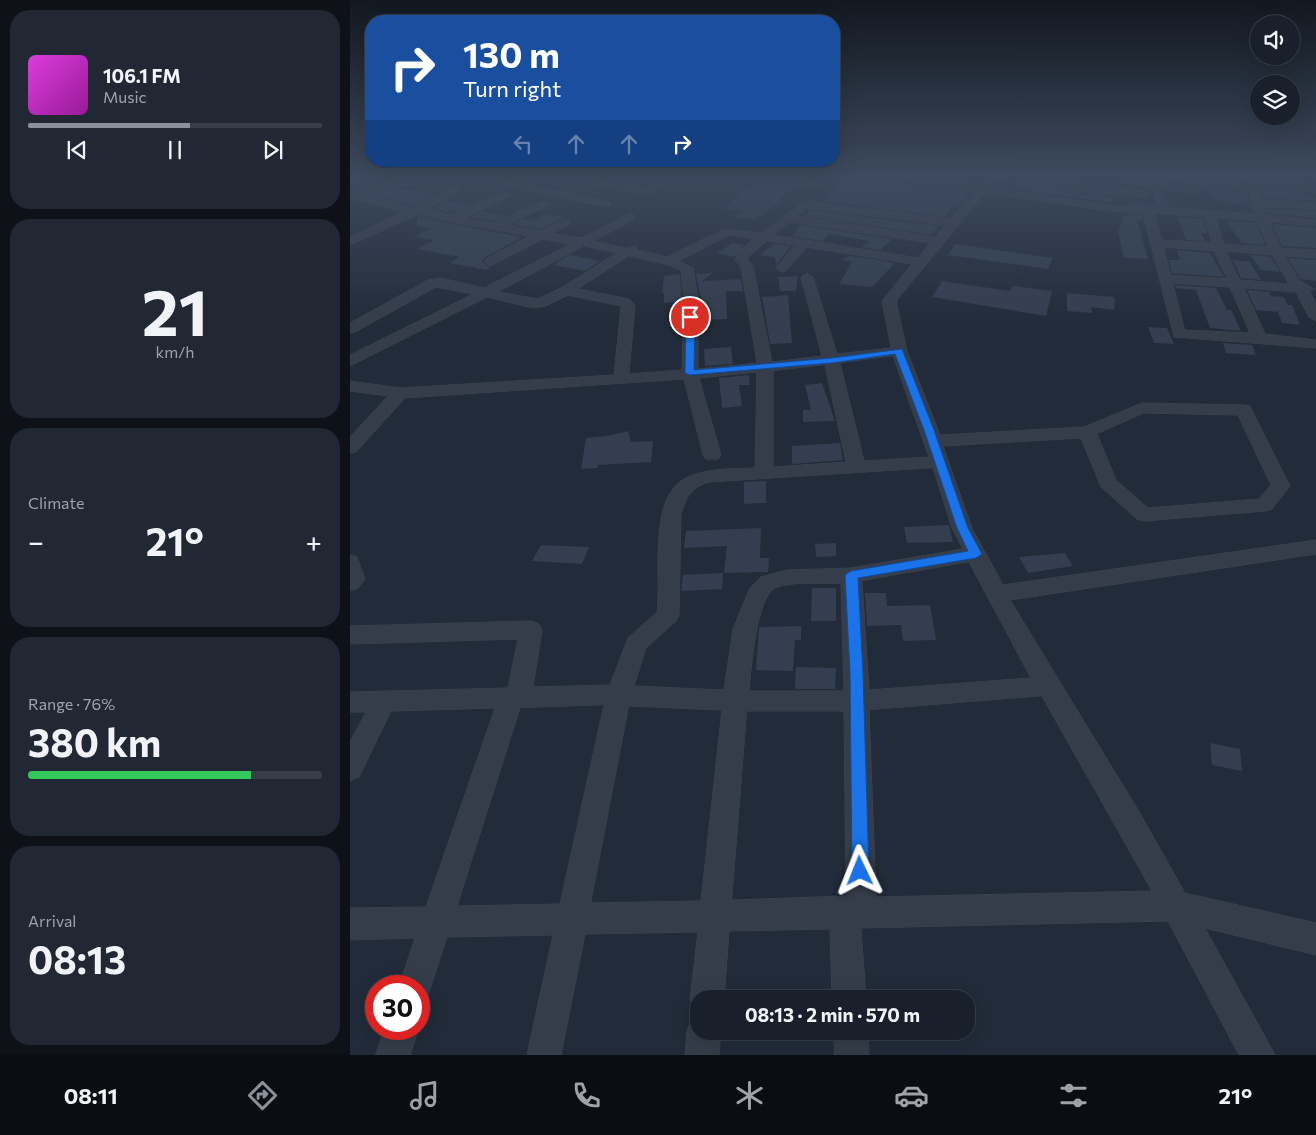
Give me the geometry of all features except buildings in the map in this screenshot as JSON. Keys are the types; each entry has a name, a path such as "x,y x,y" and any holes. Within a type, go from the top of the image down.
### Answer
{"street":[{"path":"350,241 384,226"},
{"path":"495,226 669,261 687,268 691,299 690,373 712,455"},
{"path":"490,262 556,226"},
{"path":"350,361 540,265 612,226"},
{"path":"764,473 765,366 754,295 747,266 741,257 777,226"},
{"path":"821,226 929,252"},
{"path":"950,226 890,301 899,351 933,440 962,528 996,594 1048,686 1128,819 1258,1055"},
{"path":"1152,226 1179,334 1259,338 1316,344"},
{"path":"1212,226 1219,248 1259,338"},
{"path":"1265,226 1277,252 1294,282 1301,289 1316,317"},
{"path":"669,261 728,231 769,233 929,252"},
{"path":"769,233 803,244 929,252"},
{"path":"350,234 364,236"},
{"path":"350,329 433,283 441,282 537,304 566,290 587,275 628,253 642,242"},
{"path":"1156,243 1316,254"},
{"path":"782,268 803,244"},
{"path":"807,277 832,360 856,468"},
{"path":"1165,278 1316,290"},
{"path":"566,290 627,303 621,378"},
{"path":"350,386 400,393 594,382 832,360 899,351"},
{"path":"350,448 400,393"},
{"path":"933,440 1087,432 1142,408 1244,410 1281,486 1266,505 1144,515 1108,483 1087,432"},
{"path":"544,1055 619,695 636,644 668,615 671,517 676,497 690,482 700,478 940,462"},
{"path":"996,594 1316,547"},
{"path":"708,990 735,701 744,628 761,588 769,582 787,578 851,575 976,554"},
{"path":"350,562 354,579 350,583"},
{"path":"845,912 861,909 851,575"},
{"path":"350,635 531,630 515,697 435,921 418,975"},
{"path":"350,702 619,695 735,701 856,701 1048,686"},
{"path":"350,770 384,700"},
{"path":"350,924 1176,906 1316,939"},
{"path":"845,912 849,990"},
{"path":"393,1055 398,1040"},
{"path":"702,1055 703,1040"},
{"path":"851,1040 852,1055"}],"route":[{"path":"690,317 690,373 832,360 899,351 929,430 962,528 976,554 851,575 856,673 860,871"}]}
